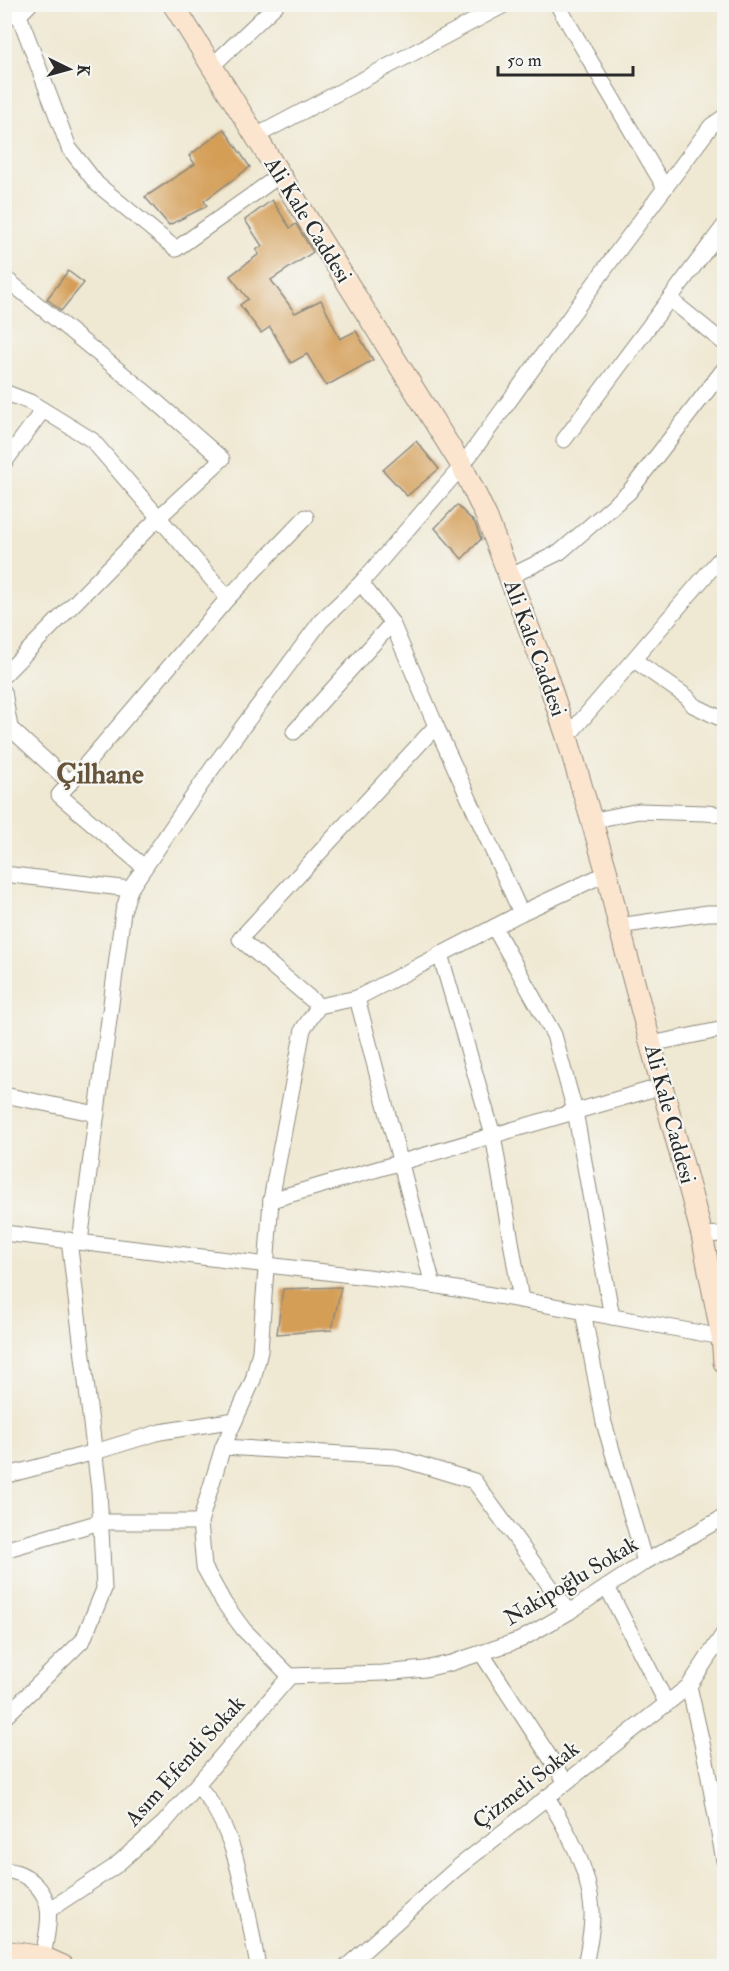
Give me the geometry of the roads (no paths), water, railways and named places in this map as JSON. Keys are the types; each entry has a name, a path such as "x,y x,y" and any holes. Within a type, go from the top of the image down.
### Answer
{"main road":[{"name":"Ali Kale Caddesi","path":"173,4 462,466 487,518 544,668 607,873 619,926 702,1235 722,1337 724,1362"},
{"path":"9,1957 43,1957 63,1966"}],"street":[{"path":"212,66 278,4"},
{"path":"256,136 506,4"},
{"path":"557,4 665,188"},
{"path":"18,11 69,148 97,184 176,249 280,175"},
{"path":"4,1718 83,1640 104,1589 95,1452 74,1241 97,1114 123,912 130,890 213,766 321,621 361,583 462,466 711,126 724,117"},
{"path":"564,440 671,300 724,226"},
{"path":"4,279 144,391 222,459 159,517 4,675"},
{"path":"671,300 724,343"},
{"path":"509,577 560,552 629,492 724,369"},
{"path":"4,392 30,402 92,440 228,598"},
{"path":"4,463 43,410"},
{"path":"144,867 59,795 228,598 306,517"},
{"path":"567,737 634,660 718,573 724,554"},
{"path":"361,583 392,623 521,913"},
{"path":"294,732 392,623"},
{"path":"634,660 687,697 693,705 724,720"},
{"path":"4,692 7,728 69,783"},
{"path":"319,1006 240,939 436,726"},
{"path":"590,821 639,811 724,815"},
{"path":"290,1676 244,1630 224,1603 204,1567 200,1522 223,1447 254,1380 260,1351 271,1200 303,1029 319,1006 357,998 521,913 607,873"},
{"path":"4,874 130,890"},
{"path":"619,926 708,913 724,914"},
{"path":"494,927 554,1035 575,1112 612,1317"},
{"path":"440,954 493,1136 521,1300"},
{"path":"357,998 433,1285"},
{"path":"651,1044 724,1029"},
{"path":"271,1200 663,1086"},
{"path":"4,1095 97,1114"},
{"path":"4,1233 433,1285 722,1337"},
{"path":"702,1235 724,1234"},
{"path":"583,1311 604,1424 645,1562"},
{"path":"4,1476 160,1432 235,1420"},
{"path":"223,1447 395,1457 474,1481 569,1612"},
{"name":"Nakipoğlu Sokak","path":"290,1676 383,1673 425,1669 482,1654 520,1640 569,1612 645,1562 724,1517"},
{"path":"4,1550 100,1522 200,1522"},
{"path":"608,1587 667,1704"},
{"name":"Çizmeli Sokak","path":"347,1966 457,1868 689,1686 724,1633"},
{"path":"482,1654 566,1782"},
{"name":"Asım Efendi Sokak","path":"49,1910 114,1867 149,1838 176,1811 290,1676"},
{"path":"689,1686 724,1859"},
{"path":"197,1785 207,1796 223,1822 239,1877 258,1966"},
{"path":"547,1797 567,1828 577,1851 588,1890 592,1911 585,1966"},
{"path":"4,1870 30,1879 45,1894 49,1910 43,1957"}],"district":[{"name":"Çilhane","path":"100,774"}]}
